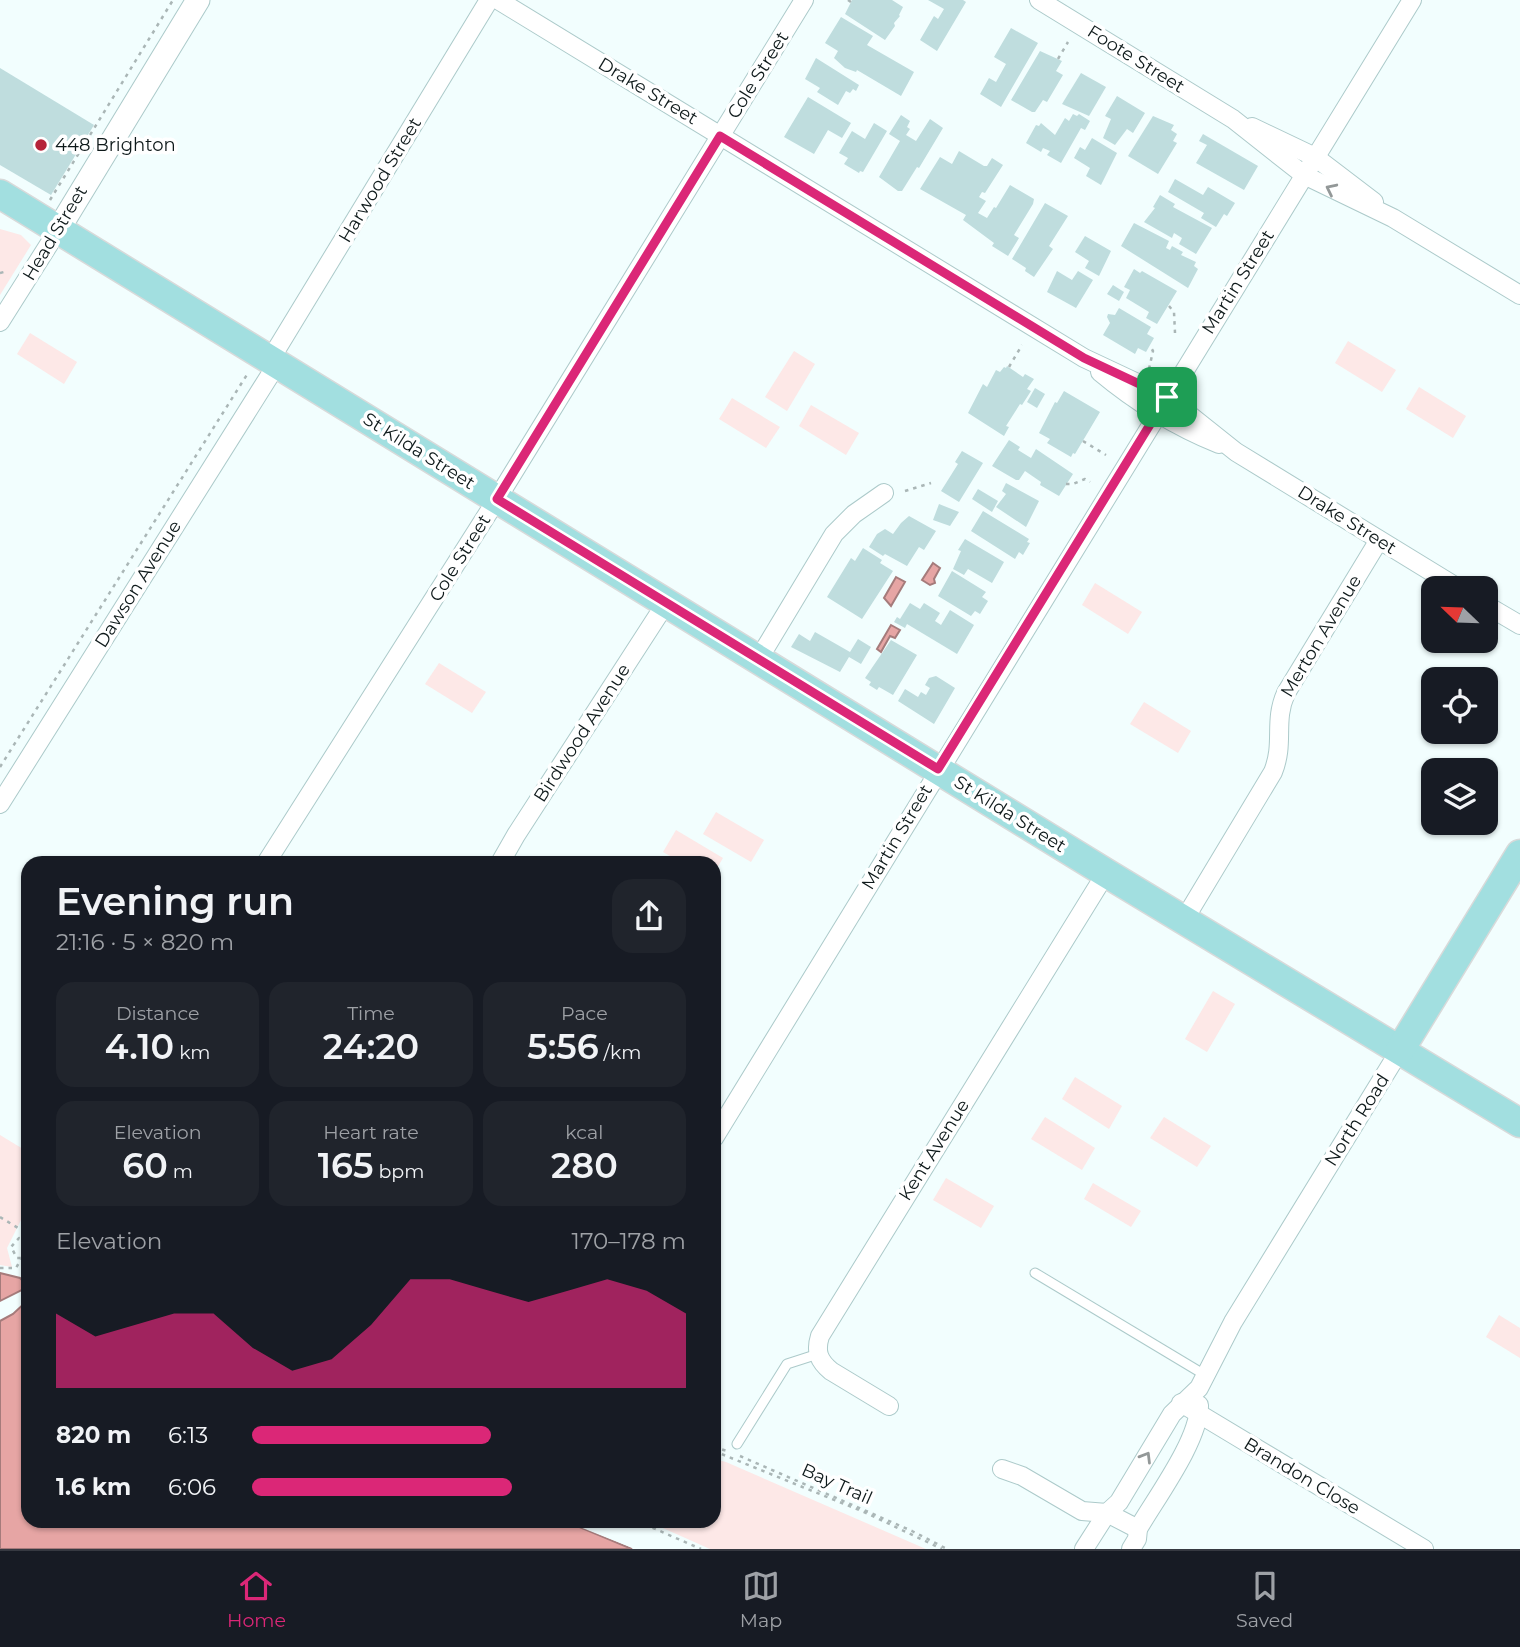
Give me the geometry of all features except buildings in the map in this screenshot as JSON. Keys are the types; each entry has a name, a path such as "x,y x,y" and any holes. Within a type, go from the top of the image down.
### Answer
{"main road":[{"name":"St Kilda Street","path":"0,194 265,365 497,499 1106,873 1520,1123"},
{"name":"North Road","path":"1400,1050 1520,855"}],"street":[{"name":"Head Street","path":"0,322 198,0"},
{"name":"Harwood Street","path":"265,365 489,0"},
{"name":"Drake Street","path":"498,0 1084,358 1167,397 1236,452 1438,576"},
{"name":"Cole Street","path":"270,856 497,499 804,0"},
{"name":"Foote Street","path":"1039,0 1233,119 1304,175 1393,218 1520,295"},
{"name":"Martin Street","path":"721,1126 1412,0"},
{"name":"Foote Street","path":"1233,119 1315,158 1393,218"},
{"name":"Drake Street","path":"1084,358 1125,393 1157,414 1236,452"},
{"name":"Dawson Avenue","path":"0,804 265,365"},
{"path":"758,660 834,534 854,514 884,494"},
{"name":"Merton Avenue","path":"1184,920 1273,772 1280,752 1278,718 1286,693 1379,540"},
{"name":"Birdwood Avenue","path":"504,856 666,603"},
{"path":"1498,612 1520,625"},
{"name":"Kent Avenue","path":"818,1354 820,1336 1106,873"},
{"name":"North Road","path":"1084,1549 1107,1513 1119,1502 1181,1403 1202,1381 1233,1322 1400,1050"},
{"path":"818,1354 823,1364 831,1371 889,1406"},
{"path":"1131,1549 1137,1539 1138,1529 1192,1438 1200,1414 1202,1381"},
{"name":"Brandon Close","path":"1181,1403 1424,1549"},
{"path":"1002,1469 1022,1476 1082,1511 1107,1513 1138,1529"}],"lane":[{"path":"1035,1273 1202,1381"},
{"path":"737,1444 787,1364 818,1354"}],"path":[{"path":"50,200 173,0"},
{"path":"1058,59 1068,43"},
{"path":"1169,306 1174,312 1175,333"},
{"path":"1010,367 1022,345"},
{"path":"1148,372 1153,351 1150,346"},
{"path":"0,767 265,365"},
{"path":"1083,441 1106,455"},
{"path":"1066,484 1085,479 1090,482"},
{"path":"905,491 931,483"},
{"path":"0,1217 21,1233"},
{"path":"0,1268 16,1268 21,1259 14,1256 11,1247 16,1240 21,1239"},
{"path":"721,1452 864,1512 942,1549"},
{"name":"Bay Trail","path":"721,1452 800,1480 947,1549"},
{"path":"653,1528 701,1549"}],"shaded area":[{"path":"0,229 21,235 31,245 0,295"},
{"path":"30,333 77,362 64,384 17,354"},
{"path":"1348,341 1396,370 1382,392 1335,363"},
{"path":"794,351 815,364 787,411 765,397"},
{"path":"1419,387 1466,416 1453,438 1406,409"},
{"path":"732,398 780,427 766,448 719,419"},
{"path":"811,405 859,433 846,455 799,426"},
{"path":"933,563 940,568 934,579 935,583 930,585 922,580"},
{"path":"896,577 905,582 891,606 884,598"},
{"path":"1095,583 1142,612 1128,634 1082,605"},
{"path":"891,625 900,630 895,638 890,636 881,652 877,649"},
{"path":"439,663 486,692 472,713 425,684"},
{"path":"1144,702 1191,731 1178,753 1130,724"},
{"path":"716,812 764,840 751,862 703,834"},
{"path":"676,830 720,856 670,856 663,852"},
{"path":"1213,991 1235,1004 1207,1052 1185,1039"},
{"path":"1075,1077 1122,1106 1109,1129 1062,1099"},
{"path":"1045,1117 1095,1148 1082,1170 1031,1139"},
{"path":"1164,1117 1211,1146 1197,1167 1150,1138"},
{"path":"0,1135 21,1148 21,1220 7,1248 12,1267 0,1265"},
{"path":"946,1178 994,1206 981,1228 933,1200"},
{"path":"1093,1183 1141,1211 1131,1227 1084,1199"},
{"path":"0,1273 20,1278 21,1290 0,1301"},
{"path":"21,1307 21,1528 582,1528 632,1549 0,1549 0,1321"},
{"path":"1499,1315 1520,1328 1520,1358 1486,1337"},
{"path":"721,1461 926,1549 710,1549 663,1528 721,1528"}],"pier":[{"path":"582,1528 591,1528 635,1549"}],"place":[{"name":"448 Brighton","path":"41,145"}],"route":[{"path":"720,136 1084,358 1167,397 938,769 497,499 720,136"}]}
